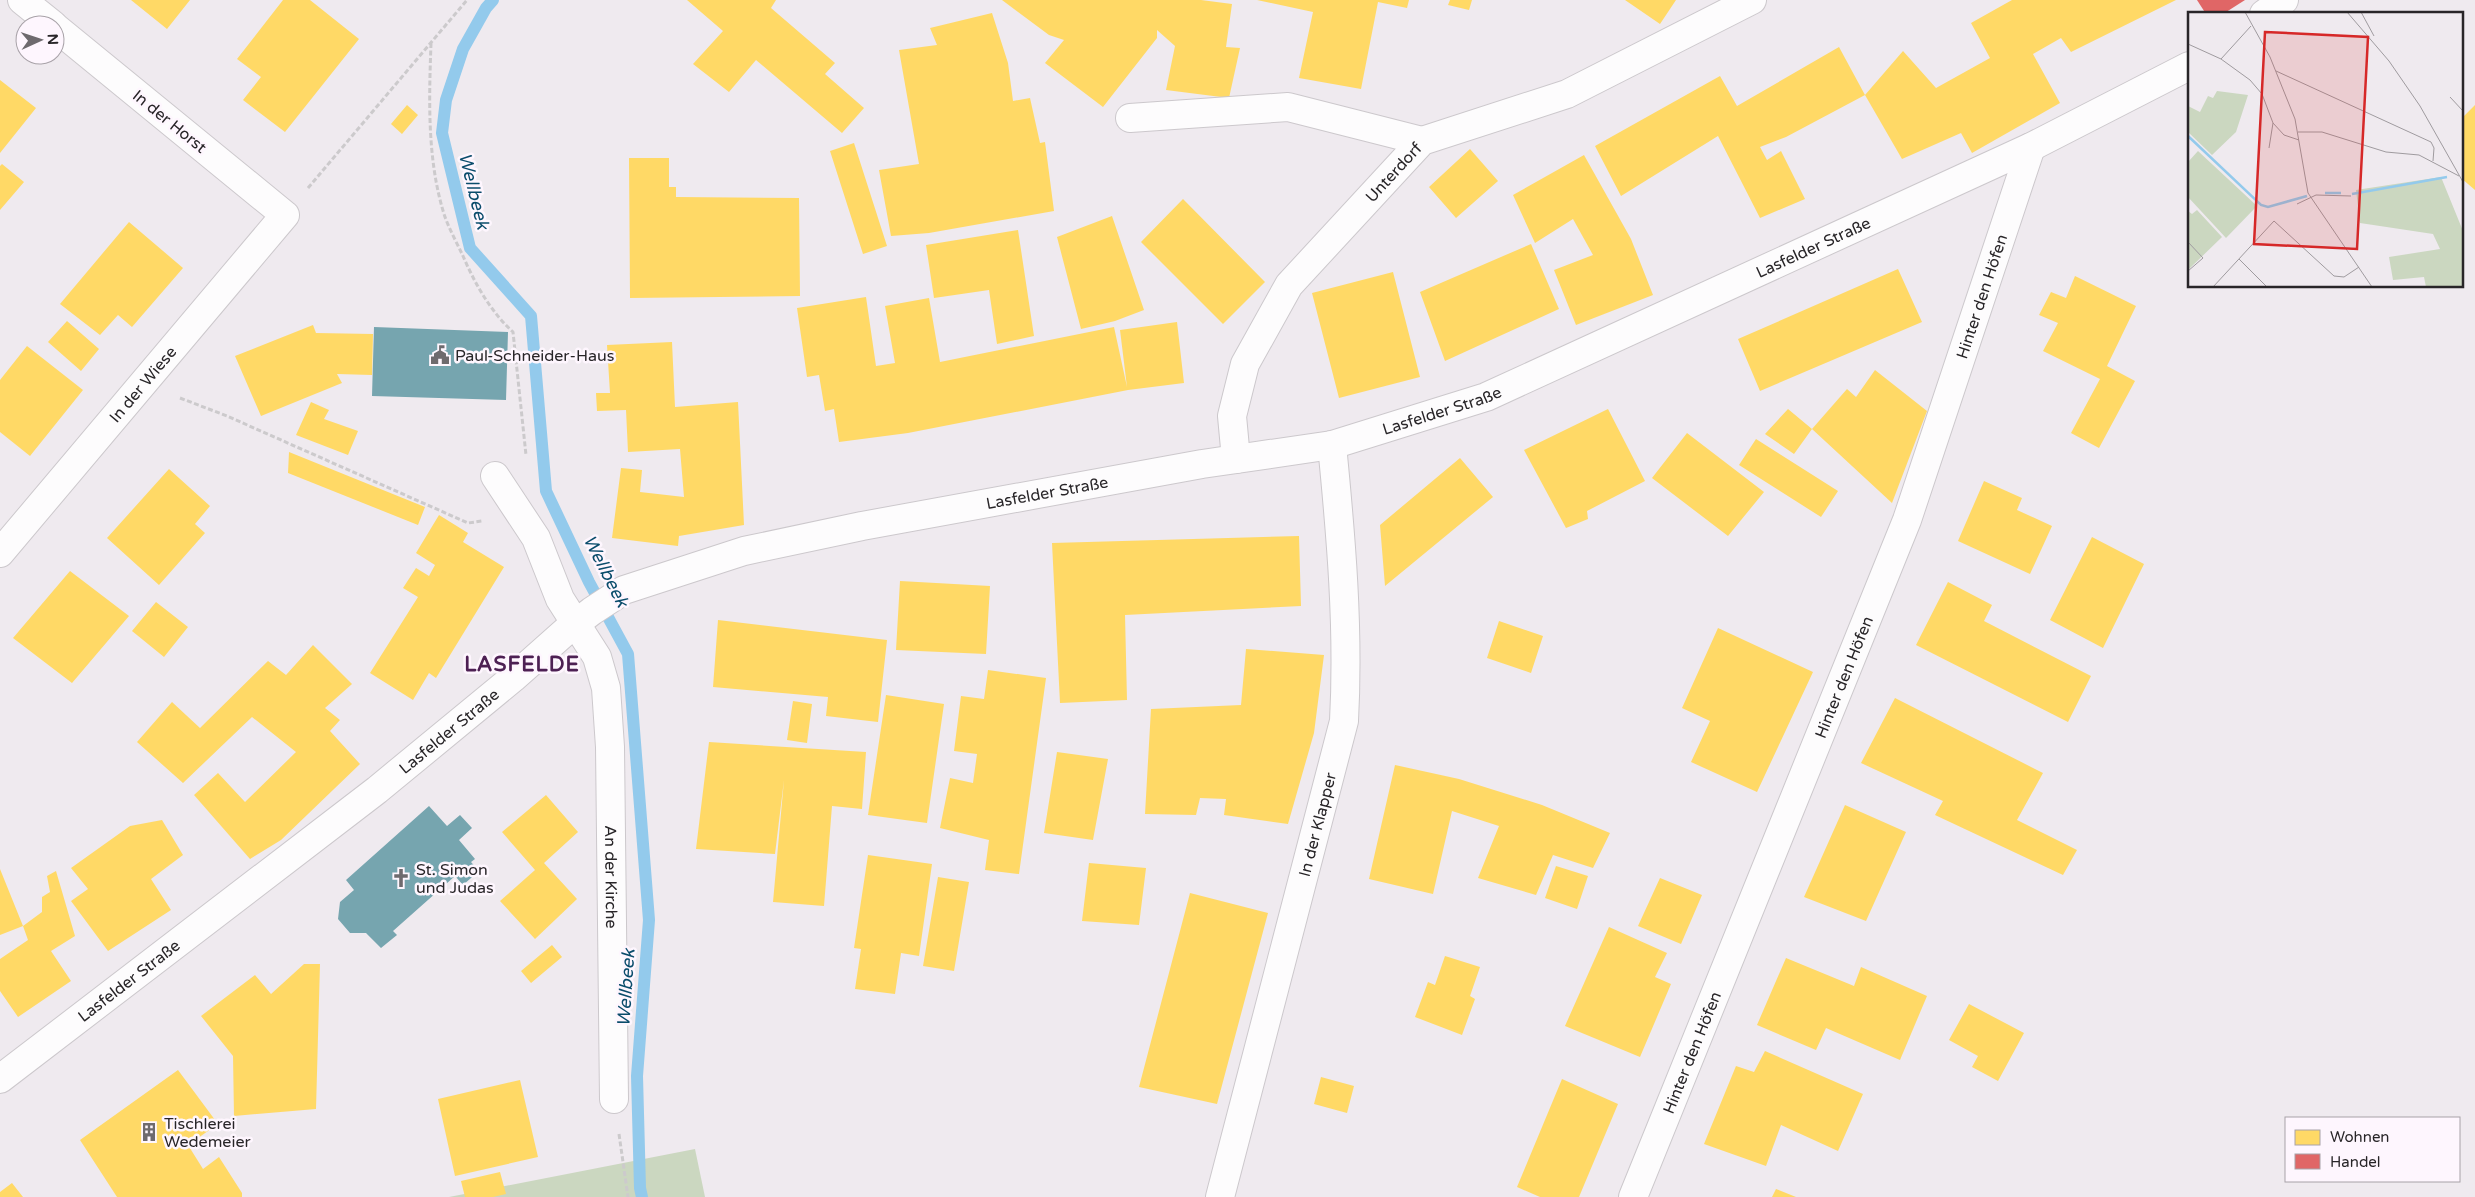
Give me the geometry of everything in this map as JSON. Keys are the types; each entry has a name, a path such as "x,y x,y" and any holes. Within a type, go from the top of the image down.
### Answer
{"street":[{"name":"In der Horst","path":"22,0 40,15"},
{"name":"Unterdorf","path":"1236,459 1232,416 1245,364 1289,285 1422,141 1567,94 1752,0"},
{"path":"2267,12 2284,0"},
{"name":"In der Horst","path":"65,35 285,215"},
{"name":"Lasfelder Straße","path":"0,1079 377,790 584,617 624,590 744,551 862,526 1236,459 1332,444 1486,397 2031,147 2188,67"},
{"path":"1130,118 1288,106 1422,141"},
{"name":"Hinter den Höfen","path":"1633,1197 1907,520 2031,147"},
{"name":"In der Wiese","path":"0,553 285,215"},
{"name":"In der Klapper","path":"1220,1197 1344,721 1346,674 1343,556 1332,444"},
{"name":"An der Kirche","path":"495,476 536,538 560,599 584,617 606,688 610,747 614,1099"}],"path":[{"path":"285,215 467,0"},
{"path":"431,43 428,103 432,155 444,214 470,274 498,319 513,332 527,463"},
{"path":"143,384 227,416 468,523 522,518"},
{"path":"614,1099 628,1197"}],"green space":[{"path":"695,1149 705,1197 449,1197"}],"building: Wohnen":[{"path":"131,0 190,0 167,29"},
{"path":"283,0 310,0 359,39 285,132 243,100 261,77 237,59"},
{"path":"687,0 776,0 771,8 835,63 825,74 864,108 842,133 756,60 729,92 693,64 723,31"},
{"path":"1002,0 1201,0 1232,4 1226,47 1240,48 1229,98 1166,90 1175,46 1157,30 1157,38 1103,107 1045,63 1064,40 1049,35"},
{"path":"1257,0 1409,0 1407,8 1378,2 1361,89 1299,78 1313,12"},
{"path":"1450,0 1472,0 1469,10 1448,5"},
{"path":"1625,0 1676,0 1660,24"},
{"path":"2012,0 2176,0 2071,52 2061,38 2033,54 2060,103 1972,153 1961,133 1902,159 1865,95 1903,51 1936,88 1990,58 1971,23"},
{"path":"992,13 1008,63 1013,101 1030,98 1040,143 1045,142 1054,211 929,233 891,236 879,170 919,164 899,50 937,45 930,28"},
{"path":"1839,47 1865,95 1786,137 1760,147 1767,160 1781,151 1805,199 1760,218 1718,136 1621,196 1595,146 1720,76 1737,106"},
{"path":"0,80 36,108 0,153"},
{"path":"407,105 418,115 402,134 391,124"},
{"path":"2475,105 2475,190 2462,179 2462,118"},
{"path":"854,143 887,246 863,254 830,151"},
{"path":"1470,149 1498,181 1456,218 1429,187"},
{"path":"1584,155 1631,239 1653,295 1576,325 1554,270 1593,255 1573,219 1535,243 1513,195"},
{"path":"629,158 669,158 669,187 676,187 676,197 799,198 800,296 630,298"},
{"path":"2,164 24,182 0,210 0,166"},
{"path":"1183,199 1265,282 1223,324 1141,242"},
{"path":"1112,216 1144,310 1115,321 1081,329 1057,237"},
{"path":"129,222 183,268 132,327 118,315 100,335 60,304"},
{"path":"1018,230 1034,336 997,344 989,290 934,298 926,245"},
{"path":"1531,244 1559,309 1445,361 1420,292"},
{"path":"1898,269 1922,322 1760,391 1738,339"},
{"path":"1393,272 1420,377 1339,398 1312,293"},
{"path":"2075,276 2136,306 2107,366 2135,381 2099,448 2071,433 2100,379 2043,351 2058,323 2039,315 2051,292 2066,298"},
{"path":"866,297 876,366 895,363 885,306 929,298 940,362 1114,327 1127,387 1120,330 1177,322 1184,383 1128,390 908,433 839,442 834,409 825,411 819,375 807,377 797,308"},
{"path":"67,321 99,349 81,371 48,342"},
{"path":"313,325 316,333 373,334 372,375 337,374 342,383 261,416 235,356"},
{"path":"672,342 675,407 738,402 744,525 679,536 678,546 612,538 621,468 642,470 640,492 684,497 680,449 628,452 626,410 597,411 596,393 610,393 607,345"},
{"path":"27,346 83,390 30,456 0,432 0,380"},
{"path":"1875,370 1927,411 1892,503 1812,429 1847,389 1856,397"},
{"path":"311,402 329,410 324,419 358,431 348,455 296,435"},
{"path":"1608,409 1645,481 1587,511 1588,519 1566,528 1524,450"},
{"path":"1788,409 1812,429 1794,454 1765,434"},
{"path":"1687,433 1764,492 1728,536 1652,478"},
{"path":"1756,439 1838,491 1821,517 1739,465"},
{"path":"289,452 425,507 418,525 288,473"},
{"path":"1460,458 1493,497 1385,586 1380,525"},
{"path":"169,469 210,506 195,524 205,533 159,585 107,538"},
{"path":"1984,481 2022,498 2017,510 2052,526 2030,574 1958,541"},
{"path":"439,515 468,533 463,542 504,567 436,678 429,673 413,700 370,673 418,597 403,588 416,568 429,576 435,565 416,553"},
{"path":"1299,536 1301,606 1125,615 1127,700 1060,703 1052,543"},
{"path":"2092,537 2144,564 2103,648 2050,620"},
{"path":"70,571 129,616 72,683 13,638"},
{"path":"900,581 990,586 986,654 896,650"},
{"path":"1948,582 1992,605 1984,621 2091,676 2068,722 1916,645"},
{"path":"156,602 188,627 164,657 132,631"},
{"path":"718,620 887,640 878,722 826,716 828,697 713,687"},
{"path":"1499,621 1543,636 1531,673 1487,658"},
{"path":"1718,628 1813,672 1757,792 1691,762 1710,721 1682,708"},
{"path":"313,645 352,684 325,708 340,720 330,731 360,764 281,840 250,859 194,795 218,773 245,802 296,752 252,717 183,783 137,742 172,702 200,728 268,661 286,675"},
{"path":"1246,649 1324,655 1314,733 1288,824 1224,815 1226,799 1200,798 1196,815 1145,814 1151,709 1241,705"},
{"path":"988,670 1046,678 1019,874 985,870 989,840 940,828 950,778 973,783 977,754 954,751 961,696 984,699"},
{"path":"886,695 944,704 927,823 868,815"},
{"path":"1895,698 2043,773 2017,820 2077,850 2063,875 1935,815 1943,801 1861,763"},
{"path":"793,701 812,704 807,743 787,740"},
{"path":"709,742 866,752 862,809 832,806 824,906 773,902 784,780 775,854 696,849"},
{"path":"1057,752 1108,759 1093,840 1044,833"},
{"path":"1395,765 1459,779 1542,805 1610,833 1593,868 1553,855 1536,895 1478,878 1499,826 1452,811 1433,894 1369,879"},
{"path":"546,795 578,832 544,863 577,899 535,939 500,901 535,870 502,832"},
{"path":"1845,805 1906,832 1866,921 1804,897"},
{"path":"162,820 183,855 151,879 171,910 108,951 71,901 88,889 71,868 130,826"},
{"path":"868,855 932,864 919,956 901,953 895,994 855,989 861,949 854,948"},
{"path":"1089,863 1146,868 1139,925 1082,921"},
{"path":"1556,866 1588,876 1577,909 1545,898"},
{"path":"0,869 23,926 0,935"},
{"path":"56,871 75,936 51,951 71,981 18,1017 0,991 0,959 28,940 23,926 42,912 42,897 50,892 47,876"},
{"path":"938,877 969,882 954,971 923,966"},
{"path":"1660,878 1702,895 1681,944 1638,926"},
{"path":"1190,893 1268,913 1217,1104 1139,1087"},
{"path":"1609,927 1667,953 1655,977 1671,984 1640,1057 1565,1026"},
{"path":"552,945 562,957 531,983 521,971"},
{"path":"1445,956 1480,967 1470,996 1475,999 1462,1035 1415,1017 1428,982 1435,985"},
{"path":"1786,958 1854,986 1861,967 1927,996 1900,1060 1826,1028 1816,1050 1757,1025"},
{"path":"304,964 320,964 316,1109 234,1116 233,1056 201,1016 255,975 271,994"},
{"path":"1969,1004 2024,1033 1998,1081 1972,1067 1978,1056 1949,1040"},
{"path":"1765,1051 1863,1094 1838,1151 1781,1125 1766,1166 1704,1144 1736,1066 1754,1072"},
{"name":"Tischlerei Wedemeier","path":"178,1070 218,1124 188,1145 203,1169 219,1157 242,1193 242,1197 117,1197 80,1140"},
{"path":"1321,1077 1354,1086 1347,1113 1314,1104"},
{"path":"1562,1079 1618,1104 1579,1197 1540,1197 1517,1187"},
{"path":"520,1080 538,1157 455,1176 438,1099"},
{"path":"500,1172 506,1194 493,1197 465,1197 461,1181"},
{"path":"12,1183 23,1197 0,1197 0,1192"},
{"path":"1776,1189 1796,1197 1772,1197"}],"building: Handel":[{"path":"2197,0 2245,0 2226,12 2205,12"}],"building: Öffentlich":[{"name":"Paul-Schneider-Haus","path":"374,327 508,332 506,400 372,396"},
{"name":"St. Simon und Judas","path":"429,806 447,826 460,815 472,828 459,840 475,859 471,862 479,871 463,885 455,876 393,931 397,935 381,948 366,933 350,933 338,919 340,902 354,890 346,880"}],"waterway":[{"name":"Wellbeek","path":"493,0 486,8 463,49 446,100 442,133 470,248 531,316 546,491 589,582 628,654 649,920 637,1076 640,1188 642,1197"}],"place":[{"name":"Paul-Schneider-Haus","path":"440,355"},
{"name":"St. Simon und Judas","path":"401,878"},
{"name":"Tischlerei Wedemeier","path":"149,1132"}],"district":[{"name":"LASFELDE","path":"522,664"}]}
